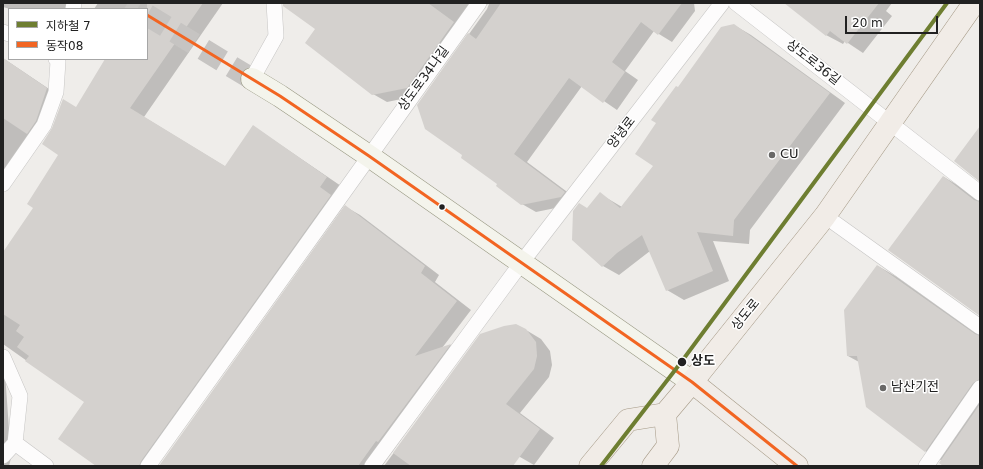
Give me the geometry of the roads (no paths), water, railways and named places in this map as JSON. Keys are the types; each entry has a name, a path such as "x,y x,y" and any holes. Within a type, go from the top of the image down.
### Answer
{"main road":[{"name":"상도로","path":"665,414 825,216 974,3"},
{"path":"252,79 369,156 692,382 797,466"},
{"path":"590,466 628,420 665,414 668,446 653,466"}],"lane":[{"path":"252,79 276,36 274,3"},
{"name":"상도로34나길","path":"148,466 479,3"},
{"name":"양녕로","path":"372,466 522,262 722,3"},
{"name":"상도로36길","path":"736,3 890,123"},
{"path":"3,184 44,125 56,92 57,60"},
{"path":"890,123 980,193"},
{"path":"825,216 980,327"},
{"path":"3,357 20,396 15,443 3,456"},
{"path":"926,466 980,388"},
{"path":"15,443 46,466"}],"tunnel":[{"path":"128,3 136,8"},
{"path":"148,16 252,79"}],"metro line":[{"name":"7","path":"601,466 679,365 947,3"}],"place":[{"name":"CU","path":"772,155"},
{"name":"상도","path":"682,362"},
{"name":"남산기전","path":"883,388"}]}
